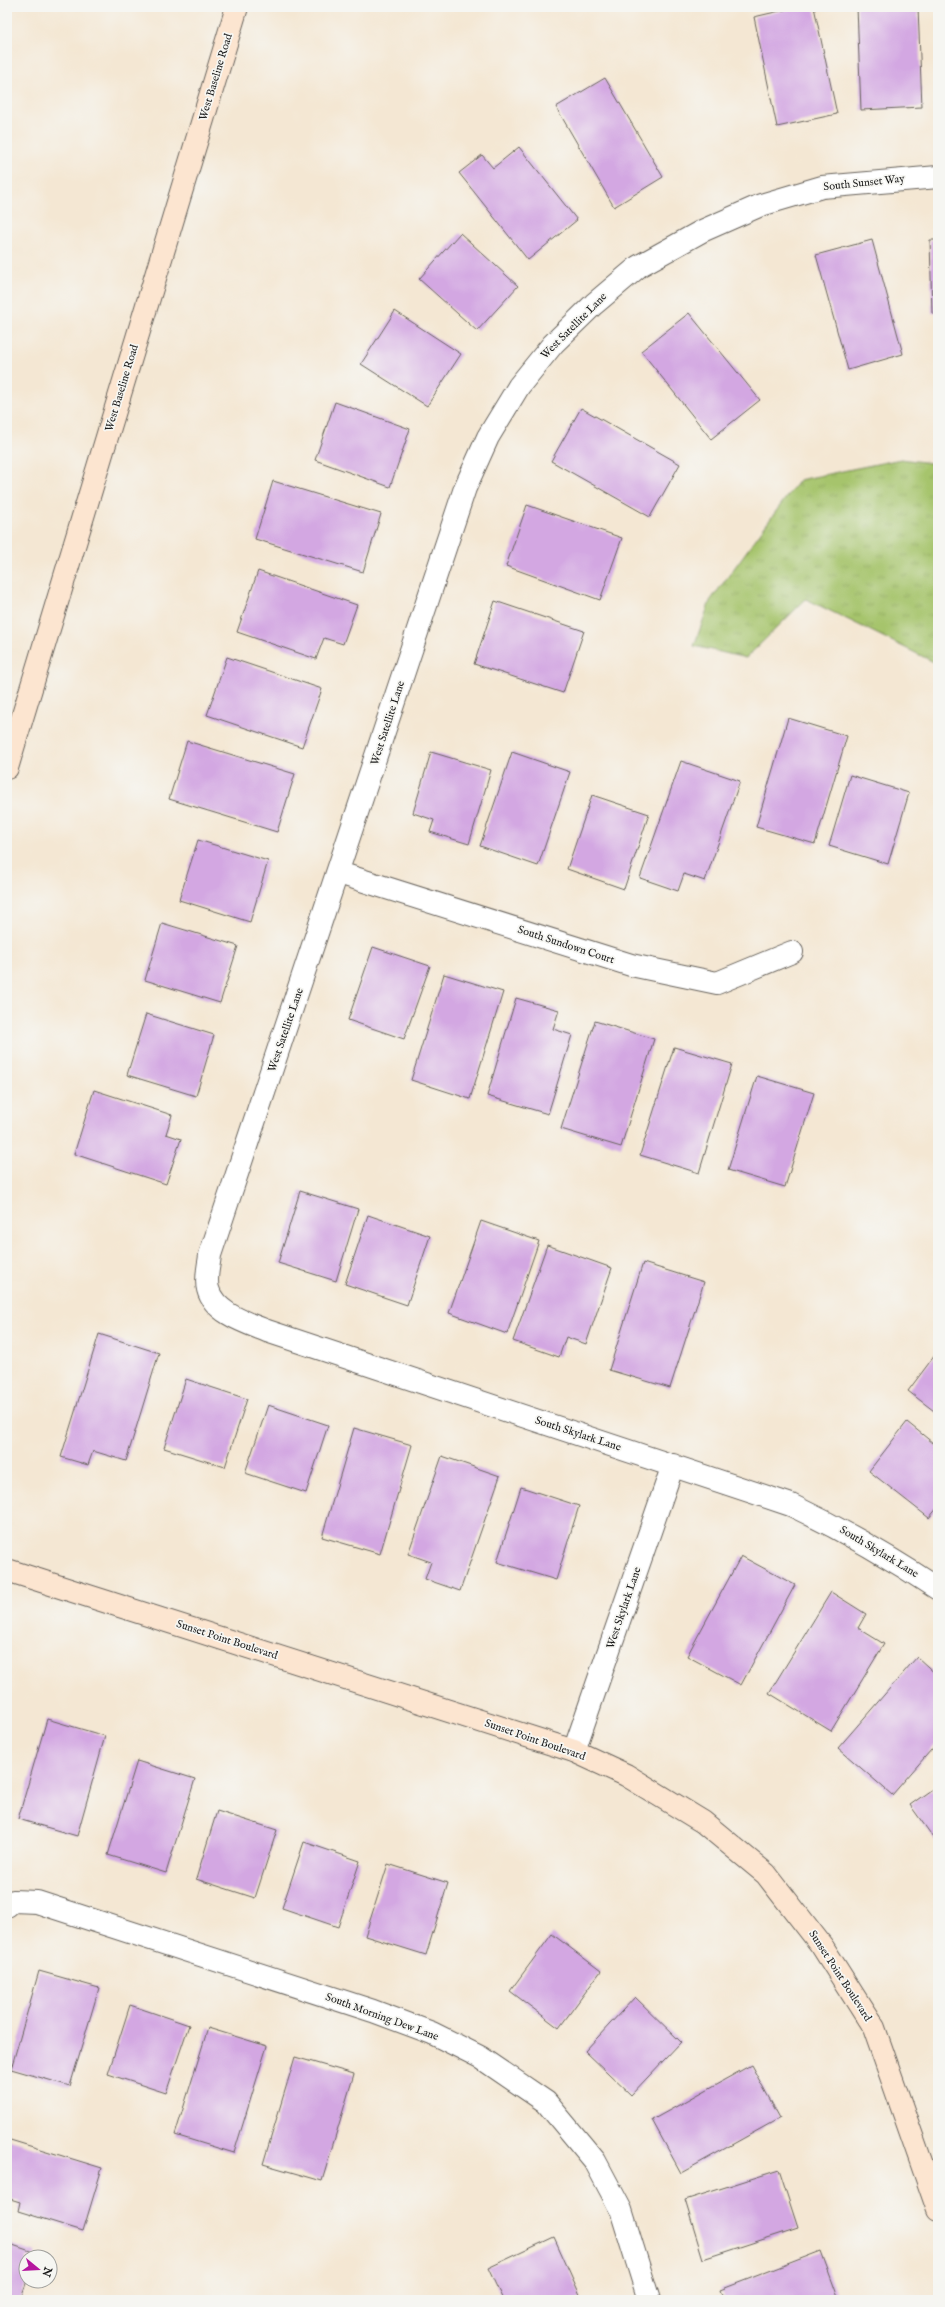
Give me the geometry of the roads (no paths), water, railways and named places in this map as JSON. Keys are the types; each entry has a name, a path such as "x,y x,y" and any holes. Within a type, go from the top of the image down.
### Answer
{"street":[{"name":"West Baseline Road","path":"7,768 237,7"},
{"name":"South Sunset Way","path":"702,231 761,205 822,187 938,177"},
{"name":"West Satellite Lane","path":"211,1297 208,1288 207,1276 210,1255 339,873 465,488 488,437 519,386 553,344 594,304 639,266 702,231"},
{"name":"South Sundown Court","path":"339,873 631,965 716,983 792,952"},
{"name":"South Skylark Lane","path":"211,1297 220,1307 241,1320 267,1331 673,1465 791,1506 834,1525 883,1552 938,1589"},
{"name":"West Skylark Lane","path":"574,1751 673,1465"},
{"name":"Sunset Point Boulevard","path":"7,1570 574,1751 626,1775 703,1822 766,1874 822,1946 874,2028 938,2210"},
{"name":"South Morning Dew Lane","path":"10,1904 37,1902 373,2011 432,2033 480,2057 546,2102 595,2161 621,2210 650,2300"}]}
